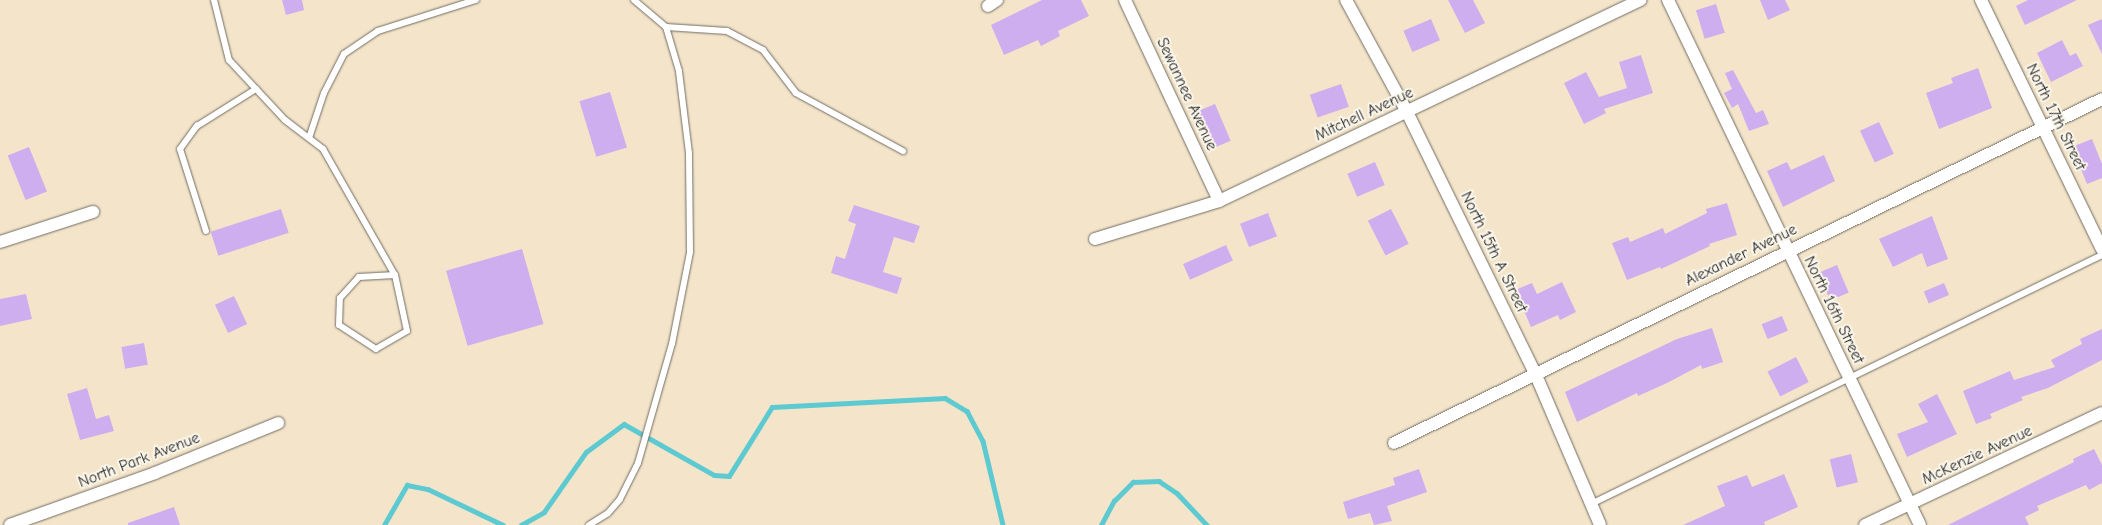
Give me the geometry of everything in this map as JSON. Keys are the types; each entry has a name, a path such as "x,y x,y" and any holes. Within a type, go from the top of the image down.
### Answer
{"street":[{"name":"Sewannee Avenue","path":"1125,0 1219,201"},
{"name":"North 15th A Street","path":"1346,0 1407,112 1535,373 1600,525"},
{"name":"Mitchell Avenue","path":"1095,239 1219,201 1640,0"},
{"name":"North 16th Street","path":"1668,0 1920,525"},
{"name":"North 17th Street","path":"1981,0 2102,249"},
{"name":"Alexander Avenue","path":"1394,442 2102,99"},
{"path":"0,242 93,212"},
{"name":"McKenzie Avenue","path":"1865,525 2102,413"},
{"name":"North Park Avenue","path":"10,525 155,473 278,423"}],"lane":[{"path":"214,0 229,60 285,120 324,149 395,275 407,331 376,349 339,325 340,298 359,277 395,275"},
{"path":"309,138 324,93 344,54 378,31 476,0"},
{"path":"589,525 608,513 620,499 638,463 657,404 690,252 689,153 679,71 666,27 634,0"},
{"path":"666,27 727,30 763,50 796,93 903,151"},
{"path":"206,231 180,150 197,126 256,89"},
{"path":"1591,504 2102,255"}],"building":[{"path":"282,0 302,0 304,10 286,15"},
{"path":"1042,0 1081,0 1089,16 1058,31 1060,36 1041,46 1038,40 1004,55 991,25"},
{"path":"1448,0 1473,0 1485,23 1465,33"},
{"path":"1760,0 1785,0 1790,10 1768,20"},
{"path":"2028,0 2077,0 2025,25 2016,6"},
{"path":"1716,4 1725,33 1705,39 1696,10"},
{"path":"1431,19 1440,40 1412,52 1403,31"},
{"path":"2102,19 2102,54 2088,25"},
{"path":"2062,40 2070,56 2076,53 2083,66 2051,82 2037,53"},
{"path":"1641,55 1653,93 1604,109 1606,113 1584,124 1564,83 1586,72 1599,97 1627,88 1619,62"},
{"path":"1978,68 1992,108 1939,129 1926,93 1953,83 1951,78"},
{"path":"1733,70 1756,113 1763,110 1769,124 1749,131 1738,104 1732,108 1724,93 1732,89 1725,73"},
{"path":"1341,84 1349,107 1318,117 1310,95"},
{"path":"610,92 627,147 596,157 579,101"},
{"path":"1215,104 1231,141 1210,149 1195,113"},
{"path":"1879,122 1894,154 1875,163 1860,131"},
{"path":"2092,139 2102,164 2102,178 2087,184 2072,147"},
{"path":"29,147 47,192 26,200 8,156"},
{"path":"1824,155 1835,181 1783,207 1767,171 1787,162 1791,170"},
{"path":"1375,162 1385,185 1357,197 1347,174"},
{"path":"1727,203 1737,235 1709,244 1710,246 1661,269 1660,267 1627,280 1612,243 1628,237 1630,242 1663,228 1665,234 1707,213 1706,209"},
{"path":"854,205 920,226 914,243 894,237 883,272 902,278 897,294 831,273 836,256 845,259 856,224 848,221"},
{"path":"281,209 289,233 218,256 211,232"},
{"path":"1391,209 1409,244 1386,256 1368,221"},
{"path":"1268,213 1277,236 1249,247 1240,224"},
{"path":"1932,216 1948,259 1927,267 1922,253 1893,267 1879,239"},
{"path":"1226,245 1233,261 1190,280 1183,264"},
{"path":"522,249 543,324 468,346 446,271"},
{"path":"1837,265 1849,293 1830,300 1819,273"},
{"path":"1562,282 1576,312 1560,320 1558,315 1531,327 1515,290 1532,283 1537,294"},
{"path":"1944,283 1949,295 1929,304 1924,292"},
{"path":"26,294 32,319 0,326 0,299"},
{"path":"234,296 247,324 228,333 215,305"},
{"path":"1782,316 1788,331 1768,339 1762,324"},
{"path":"1712,328 1723,362 1702,369 1701,365 1667,383 1638,396 1637,393 1577,422 1565,392 1677,339"},
{"path":"2102,329 2102,360 2048,388 2021,397 2023,400 1990,414 1992,418 1976,424 1963,391 2010,371 2014,380 2055,367 2051,360 2082,344 2080,339"},
{"path":"144,343 148,365 125,369 121,347"},
{"path":"1796,357 1809,382 1780,396 1767,372"},
{"path":"87,388 96,419 109,415 114,431 80,440 67,394"},
{"path":"1937,394 1957,434 1907,457 1897,434 1928,422 1918,404"},
{"path":"2094,449 2102,465 2102,483 2089,490 2086,485 2037,506 2039,510 2025,517 2029,525 1948,525 2074,462 2073,459"},
{"path":"1851,454 1858,482 1837,487 1830,459"},
{"path":"1419,469 1427,492 1387,506 1392,521 1374,525 1370,513 1348,519 1343,502 1395,485 1393,478"},
{"path":"1784,474 1798,507 1764,522 1765,525 1683,525 1725,506 1717,486 1747,475 1752,487"},
{"path":"174,507 180,525 128,525 128,523"}],"waterway":[{"path":"521,525 544,512 586,452 624,424 714,475 729,476 772,407 945,398 967,411 983,441 1003,525"},
{"path":"1101,525 1114,501 1133,482 1159,481 1177,493 1207,525"},
{"path":"384,525 407,485 428,489 503,525"}]}
